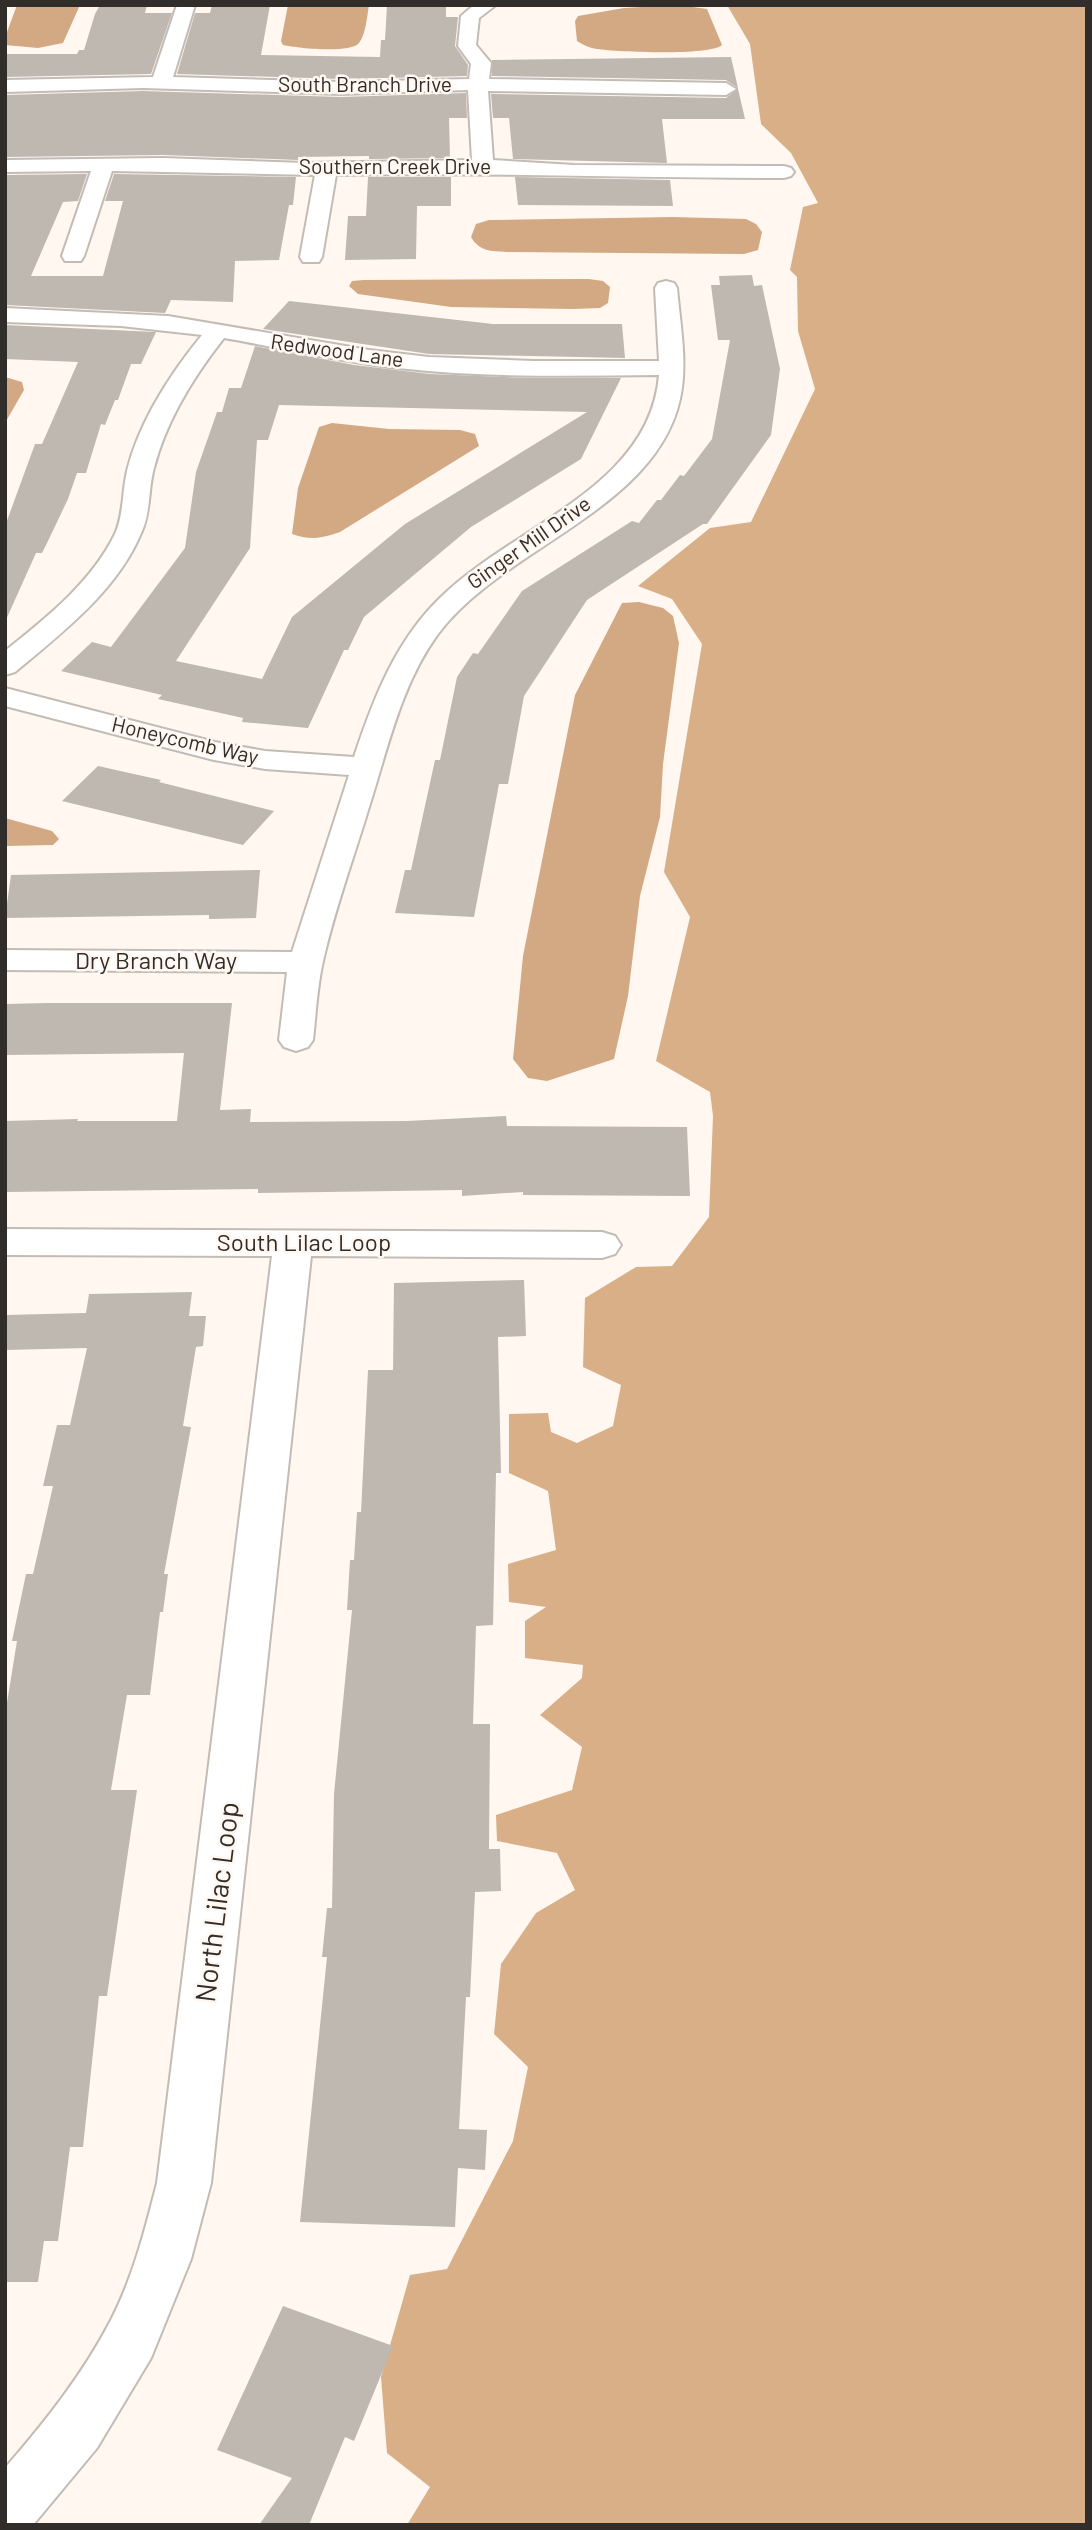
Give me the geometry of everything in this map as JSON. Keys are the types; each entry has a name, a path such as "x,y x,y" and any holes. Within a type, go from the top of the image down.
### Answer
{"street":[{"path":"161,83 186,5"},
{"path":"483,166 477,84 481,63 467,46 470,16 487,5"},
{"name":"South Branch Drive","path":"5,86 161,83 341,88 477,84 726,89"},
{"path":"73,256 104,164"},
{"name":"Southern Creek Drive","path":"5,166 104,164 327,169 483,166 574,171 784,172"},
{"path":"311,257 327,169"},
{"name":"Ginger Mill Drive","path":"296,1040 306,962 395,681 422,636 457,595 506,557 581,508 627,470 654,434 668,401 671,368 666,288"},
{"name":"Redwood Lane","path":"5,315 117,318 218,331 318,350 398,361 527,368 671,368"},
{"path":"5,666 85,598 109,568 130,531 140,471 149,442 163,414 218,331"},
{"name":"Honeycomb Way","path":"5,697 214,751 265,760 367,767"},
{"name":"Dry Branch Way","path":"5,960 306,962"},
{"name":"South Lilac Loop","path":"5,1242 602,1244"},
{"name":"North Lilac Loop","path":"5,2513 77,2428 131,2339 164,2259 184,2183 293,1243"}],"shaded area":[{"path":"17,5 80,5 63,43 38,48 5,45"},
{"path":"288,5 369,5 365,30 359,43 345,48 311,49 283,45 281,41"},
{"path":"678,5 707,9 722,45 700,51 643,52 597,49 577,41 575,21 578,16 624,8"},
{"path":"727,5 1087,5 1087,2525 407,2525 430,2487 387,2453 381,2377 410,2275 447,2269 513,2141 528,2067 494,2034 501,1964 536,1913 575,1890 557,1853 497,1841 496,1815 572,1790 582,1747 540,1715 582,1678 583,1665 525,1658 525,1621 546,1607 509,1602 508,1564 556,1550 548,1491 509,1473 509,1414 548,1413 551,1432 577,1443 613,1426 621,1385 583,1367 585,1298 636,1267 672,1266 709,1217 713,1116 710,1092 656,1061 690,917 664,872 702,644 672,599 638,586 710,528 751,522 815,389 798,331 797,277 790,270 803,207 818,203 791,153 761,124 750,44"},
{"path":"673,217 746,219 756,224 762,232 758,250 744,254 507,252 482,248 471,237 476,224 489,220"},
{"path":"364,280 603,281 610,287 608,303 600,308 451,307 358,294 349,286 352,281"},
{"path":"5,377 22,382 24,390 5,423"},
{"path":"332,423 389,429 460,430 475,434 479,446 340,532 316,538 292,534 298,488 319,427"},
{"path":"639,602 663,608 673,616 679,643 663,764 660,817 640,896 628,996 614,1059 547,1081 528,1078 513,1059 523,956 575,695 622,603"},
{"path":"5,818 52,831 59,839 53,845 5,846"}],"building":[{"path":"100,5 147,5 145,13 172,13 151,74 5,77 5,54 77,54 79,50 84,50"},
{"path":"212,5 270,5 261,55 380,57 381,40 385,40 387,5 446,5 446,17 458,17 455,46 468,65 467,76 341,79 177,74 195,13 210,13"},
{"path":"731,57 738,88 726,80 492,76 492,60"},
{"path":"738,89 745,119 662,119 667,163 513,159 509,118 493,118 491,94 726,98"},
{"path":"143,91 341,97 466,93 467,118 449,118 450,158 369,159 369,156 298,157 298,160 163,155 5,157 5,95"},
{"path":"87,174 78,201 63,202 31,276 103,276 123,201 105,201 114,174 296,177 293,205 289,205 279,260 235,261 233,302 171,300 165,313 5,305 5,175"},
{"path":"368,177 451,177 451,206 417,206 416,259 345,260 348,216 366,216"},
{"path":"515,177 670,180 673,206 518,205"},
{"path":"752,275 754,286 762,285 780,369 771,435 707,524 703,524 587,600 524,696 508,784 499,784 474,917 395,913 405,870 411,870 435,760 440,760 457,677 473,653 478,654 522,591 632,521 639,523 680,475 684,476 712,439 730,340 718,340 711,285 720,285 719,276"},
{"path":"289,301 493,324 622,324 625,358 429,354 263,329"},
{"path":"5,325 156,332 141,364 131,364 118,400 115,400 105,425 101,424 86,473 77,473 48,541 42,553 36,553 5,622 5,526 35,444 42,444 78,362 5,359"},
{"path":"255,346 354,365 430,374 621,378 581,459 471,527 364,617 348,650 344,650 308,728 242,722 243,718 158,699 162,695 61,671 92,642 111,647 185,548 196,472 217,412 222,412 229,388 241,388","holes":["279,405 587,412 405,524 292,617 262,679 176,661 250,548 257,440 268,440"]},
{"path":"98,766 274,811 243,845 62,801"},
{"path":"260,870 256,918 209,919 209,915 5,918 11,875"},
{"path":"232,1003 220,1110 251,1109 250,1122 407,1121 506,1116 507,1126 687,1127 690,1196 523,1195 523,1192 462,1196 462,1190 258,1193 258,1189 5,1192 5,1121 177,1121 184,1053 5,1055 5,1004"},
{"path":"524,1280 526,1336 498,1337 501,1473 496,1473 493,1625 476,1626 473,1724 490,1724 489,1849 500,1849 501,1891 475,1892 459,2129 487,2130 485,2170 458,2168 455,2227 300,2222 327,1957 322,1957 327,1908 332,1908 334,1794 352,1610 347,1610 350,1560 354,1560 357,1512 361,1512 368,1370 393,1370 394,1283"},
{"path":"192,1292 189,1316 206,1316 203,1346 196,1347 183,1426 191,1427 164,1574 168,1574 163,1612 160,1612 150,1695 127,1695 111,1790 137,1790 107,1996 99,1996 83,2147 70,2147 58,2241 44,2241 38,2282 5,2282 5,1715 17,1641 12,1641 26,1574 33,1574 53,1486 43,1486 57,1425 70,1425 87,1348 5,1350 5,1315 86,1313 89,1294"},
{"path":"283,2306 393,2346 354,2441 345,2437 309,2525 259,2525 292,2478 217,2450"}]}
